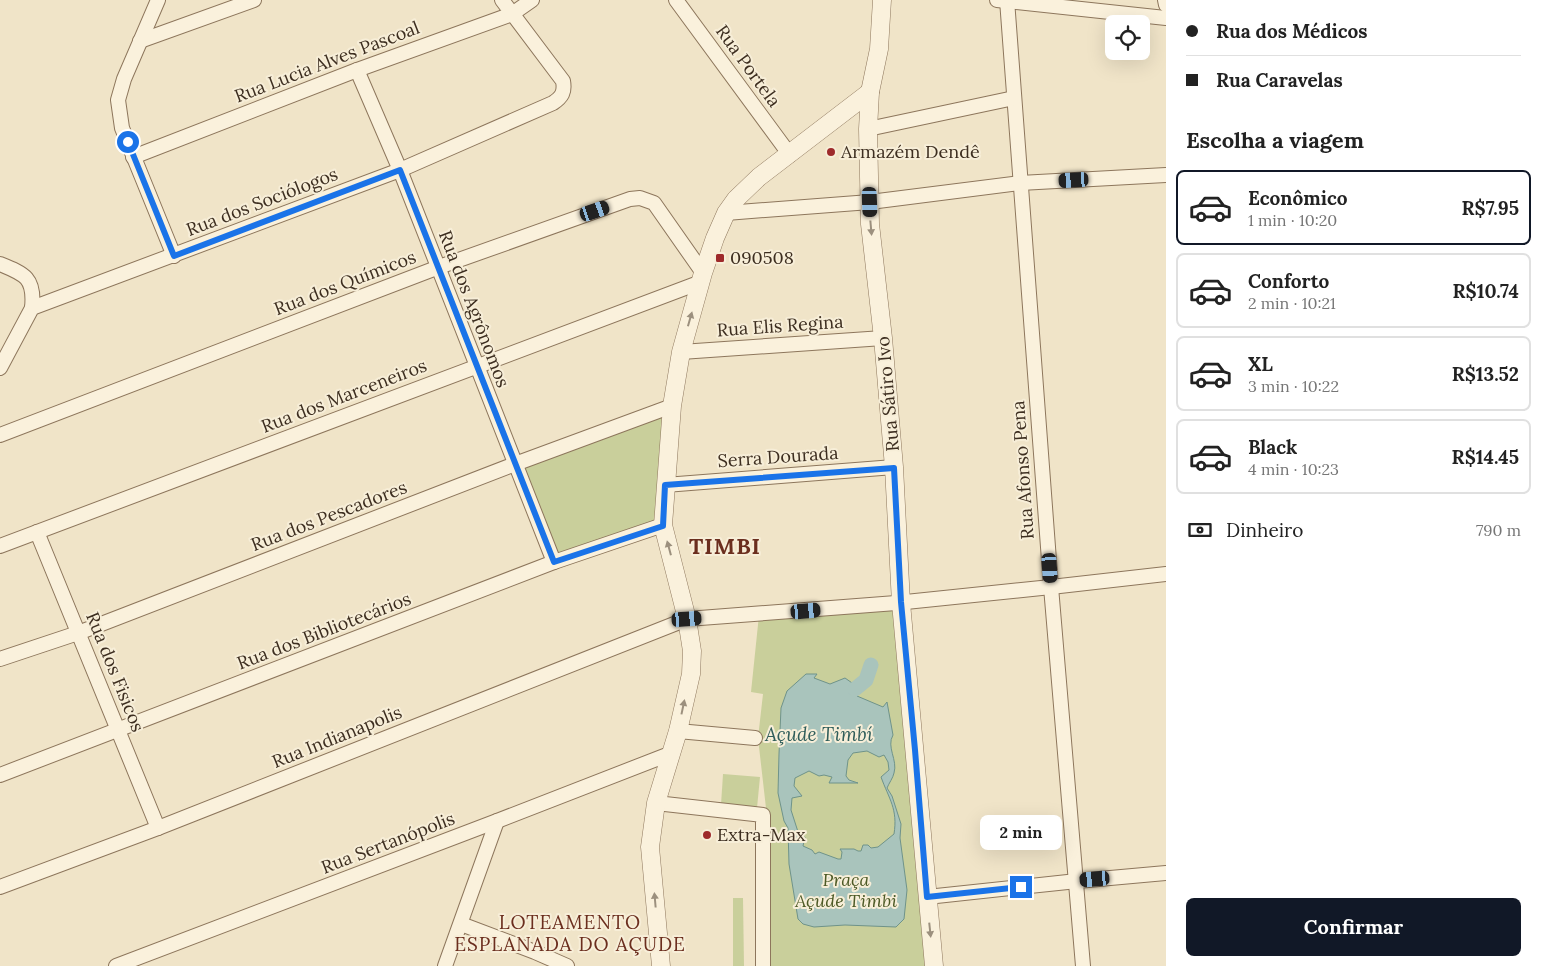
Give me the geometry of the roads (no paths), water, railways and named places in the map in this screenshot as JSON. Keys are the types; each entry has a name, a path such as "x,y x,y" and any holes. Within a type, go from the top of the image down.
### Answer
{"street":[{"path":"158,0 124,79 118,100 122,128 174,256"},
{"path":"140,41 254,0"},
{"path":"502,0 512,14"},
{"name":"Rua Lucia Alves Pascoal","path":"133,157 357,70 512,14 532,0"},
{"name":"Rua Portela","path":"676,0 790,154"},
{"name":"Rua Sátiro Ivo","path":"882,0 879,49 870,92 868,129 870,224 883,338 894,468 901,602 934,966"},
{"path":"1004,0 1166,18"},
{"name":"Rua Afonso Pena","path":"1004,0 1014,98 1051,587 1083,966"},
{"path":"1165,0 1166,5"},
{"name":"Rua dos Sociólogos","path":"32,308 400,170 553,103 563,94 563,81 512,14"},
{"name":"Rua dos Agrônomos","path":"357,70 439,267 476,367 554,562"},
{"path":"661,966 650,847 656,803 678,731 691,674 692,651 687,619 663,526 672,406 681,352 702,277 726,213 748,187 870,92"},
{"path":"868,129 1014,98"},
{"path":"726,213 870,202 1020,183 1166,175"},
{"name":"Rua dos Químicos","path":"0,435 439,267 630,199 640,198 654,203 702,277"},
{"path":"0,264 19,272 27,278 32,286 33,294 32,308 0,368"},
{"name":"Rua dos Marceneiros","path":"0,546 476,367 702,277"},
{"name":"Rua Elis Regina","path":"681,352 883,338"},
{"name":"Rua dos Pescadores","path":"0,659 78,633 515,464 672,406"},
{"name":"Serra Dourada","path":"665,485 894,468"},
{"name":"Rua dos Bibliotecários","path":"0,775 554,562 663,526"},
{"name":"Rua dos Fisicos","path":"37,532 158,828"},
{"name":"Rua Indianapolis","path":"0,888 158,828 687,619 901,602 1166,574"},
{"path":"678,731 755,738"},
{"name":"Rua Sertanópolis","path":"126,965 672,752"},
{"path":"656,803 763,815 763,966"},
{"path":"445,966 497,821"},
{"path":"927,897 1077,881 1166,874"},
{"path":"461,924 567,966"}],"water":[{"name":"Açude Timbí","path":"806,674 817,674 814,678 830,684 845,678 855,685 857,696 883,707 887,702 893,735 891,749 895,768 887,788 892,796 901,824 900,838 907,890 904,919 896,927 845,925 814,927 803,924 798,919 789,864 788,828 784,821 778,793 781,708 787,691","holes":["867,751 879,757 884,755 888,762 889,770 881,777 894,811 894,834 878,847 871,848 868,845 863,845 861,851 840,849 842,852 841,859 819,852 815,854 812,850 803,846 805,837 800,838 791,810 792,798 802,796 794,786 795,778 809,771 819,776 832,777 829,783 858,783 849,780 846,776 848,760 853,753"]}],"waterway":[{"path":"855,689 866,680 871,665"}],"place":[{"name":"Armazém Dendê","path":"831,152"},
{"name":"090508","path":"720,258"},
{"name":"Extra-Max","path":"707,835"}],"district":[{"name":"TIMBI","path":"725,546"},
{"name":"LOTEAMENTO ESPLANADA DO AÇUDE","path":"570,933"}],"park label":[{"name":"Praça Açude Timbi","path":"846,890"}]}
